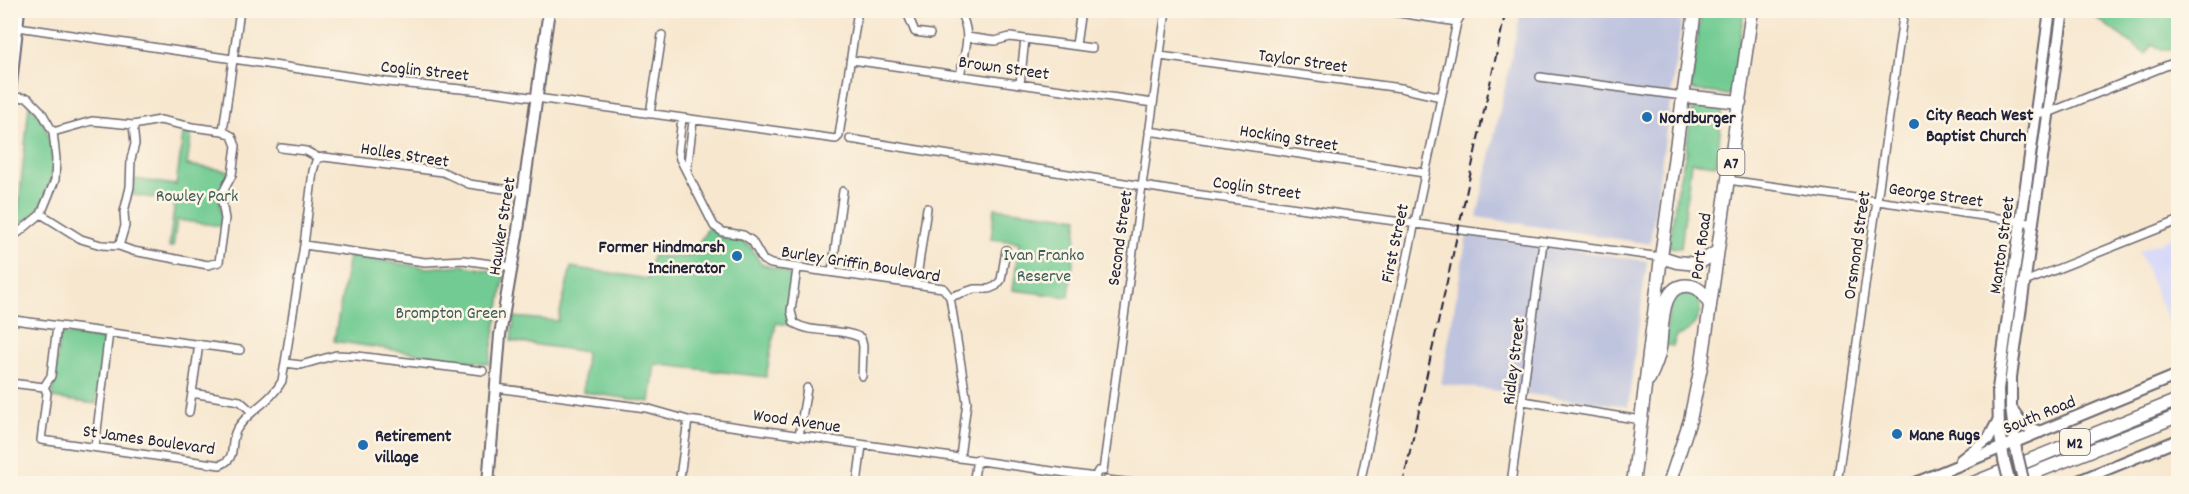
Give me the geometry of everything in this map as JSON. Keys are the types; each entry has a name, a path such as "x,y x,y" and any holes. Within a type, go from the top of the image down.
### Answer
{"highway":[{"name":"Port Road","path":"1633,483 1695,10"},
{"name":"Port Road","path":"1669,483 1692,412 1702,362 1752,10"},
{"path":"1683,96 1740,102"},
{"path":"1661,257 1677,262 1697,264 1717,252"},
{"path":"1644,394 1658,357 1664,308 1670,295 1681,286 1695,287 1710,305"},
{"name":"M2","path":"1971,483 2178,400"},
{"name":"M2","path":"2008,483 2178,416"}],"main road":[{"path":"10,95 19,10"},
{"name":"Hawker Street","path":"488,483 500,335 524,192 549,10"},
{"name":"Manton Street","path":"2024,483 2014,442 2010,407 2019,283 2027,222 2036,113 2050,10"},
{"name":"Manton Street","path":"2027,222 2048,113 2063,10"},
{"name":"Manton Street","path":"2008,483 1998,421 1998,389 2019,283"},
{"name":"South Road","path":"1912,483 2178,375"},
{"path":"2010,407 2023,425 2040,432"},
{"path":"1952,467 1989,438 1998,421"},
{"path":"2071,483 2178,440"}],"street":[{"path":"223,130 240,10"},
{"path":"852,60 858,10"},
{"path":"959,10 967,25 960,76"},
{"path":"1076,45 1080,10"},
{"name":"Second Street","path":"1103,471 1166,10"},
{"path":"1380,10 1457,22"},
{"name":"First Street","path":"1360,483 1457,22 1464,10"},
{"name":"Orsmond Street","path":"1837,483 1904,10"},
{"path":"909,12 915,32 930,34"},
{"name":"Coglin Street","path":"18,27 387,82 536,99 836,139 839,136 852,60"},
{"path":"650,114 662,35"},
{"path":"967,37 995,41 1010,37 1092,48"},
{"path":"1020,84 1025,39"},
{"name":"Taylor Street","path":"1160,56 1401,88 1441,96"},
{"name":"Brown Street","path":"852,60 1153,103"},
{"path":"2036,113 2048,113 2178,61"},
{"path":"1540,77 1683,96"},
{"path":"10,95 27,98 41,111 53,132 56,159 55,180 41,214 18,233 10,234"},
{"name":"Burley Griffin Boulevard","path":"682,119 678,151 714,226 723,232 743,235 752,241 763,260 771,264 797,269 943,288 950,297 968,402 960,456"},
{"path":"41,214 81,239 101,245 119,246 132,251 208,265 219,262 225,219 221,196 232,175 236,146 232,136 223,130 192,127 160,120 133,125 93,121 53,132"},
{"path":"687,173 693,120"},
{"path":"119,246 125,226 124,212 130,187 131,159 135,144 133,125"},
{"name":"Hocking Street","path":"1149,131 1424,173"},
{"name":"Coglin Street","path":"849,139 1141,186 1661,257"},
{"name":"Holles Street","path":"281,148 306,152 319,158 443,172 469,184 524,192"},
{"name":"St James Boulevard","path":"44,387 47,393 41,440 220,465 231,458 235,431 252,412 276,393 282,381 304,245 313,171 319,158"},
{"name":"George Street","path":"1728,180 2027,222"},
{"path":"832,272 843,190"},
{"path":"916,284 927,208"},
{"path":"2019,283 2178,221"},
{"name":"Ridley Street","path":"1511,483 1543,242"},
{"path":"304,245 424,262 463,260 512,267"},
{"path":"950,297 996,286 1001,280 1006,250"},
{"path":"797,269 791,310 794,323 802,328 852,334 861,339 863,346 862,376"},
{"path":"14,320 240,350"},
{"path":"10,383 44,387 51,376 57,326"},
{"path":"95,447 109,332"},
{"path":"189,412 199,344"},
{"path":"285,363 301,365 336,355 483,371"},
{"name":"Wood Avenue","path":"496,388 646,408 688,420 960,456 1095,477"},
{"path":"799,436 807,388"},
{"path":"192,393 240,401 252,412"},
{"path":"1523,401 1641,420"},
{"path":"679,483 688,420"},
{"path":"857,483 862,444"},
{"path":"973,483 977,459"},
{"path":"1103,482 1107,475 1103,471 1098,471 1096,481 1103,482 1143,483"}],"shaded area":[{"path":"1521,11 1683,11 1650,244 1477,217"},
{"path":"1467,235 1647,261 1628,406 1441,384"},
{"path":"2178,235 2178,346 2139,251"}],"green space":[{"path":"1701,11 1744,11 1733,92 1728,95 1691,88"},
{"path":"2087,11 2178,11 2178,48 2161,50 2153,44 2146,54"},
{"path":"1723,102 1717,162 1715,165 1691,162 1681,248 1669,247 1677,189 1688,151 1686,150 1691,114 1697,105"},
{"path":"29,105 40,117 47,133 52,151 52,169 49,187 42,203 32,216 17,224"},
{"name":"Rowley Park","path":"184,129 192,130 187,165 229,171 229,174 220,195 221,226 177,220 173,247 169,247 175,201 133,195 135,179 176,185"},
{"name":"Ivan Franko Reserve","path":"995,208 1078,218 1069,297 1013,290 1019,242 991,239"},
{"path":"709,226 720,237 741,241 751,247 761,264 785,271 792,279 788,319 790,325 776,323 766,377 655,364 650,402 583,392 586,352 511,341 514,317 558,321 571,267 648,279 652,256 689,257"},
{"name":"Brompton Green","path":"349,256 428,268 462,265 505,274 489,364 334,341"},
{"path":"1680,292 1693,292 1698,298 1700,311 1689,330 1676,336 1673,346 1665,345 1670,310"},
{"path":"60,334 104,339 96,404 52,398"}],"railway":[{"path":"1403,484 1506,10"}],"place":[{"name":"Nordburger","path":"1647,117"},
{"name":"City Reach West Baptist Church","path":"1914,124"},
{"name":"Former Hindmarsh Incinerator","path":"737,256"},
{"name":"Mane Rugs","path":"1897,434"},
{"name":"Retirement village","path":"363,445"}]}
